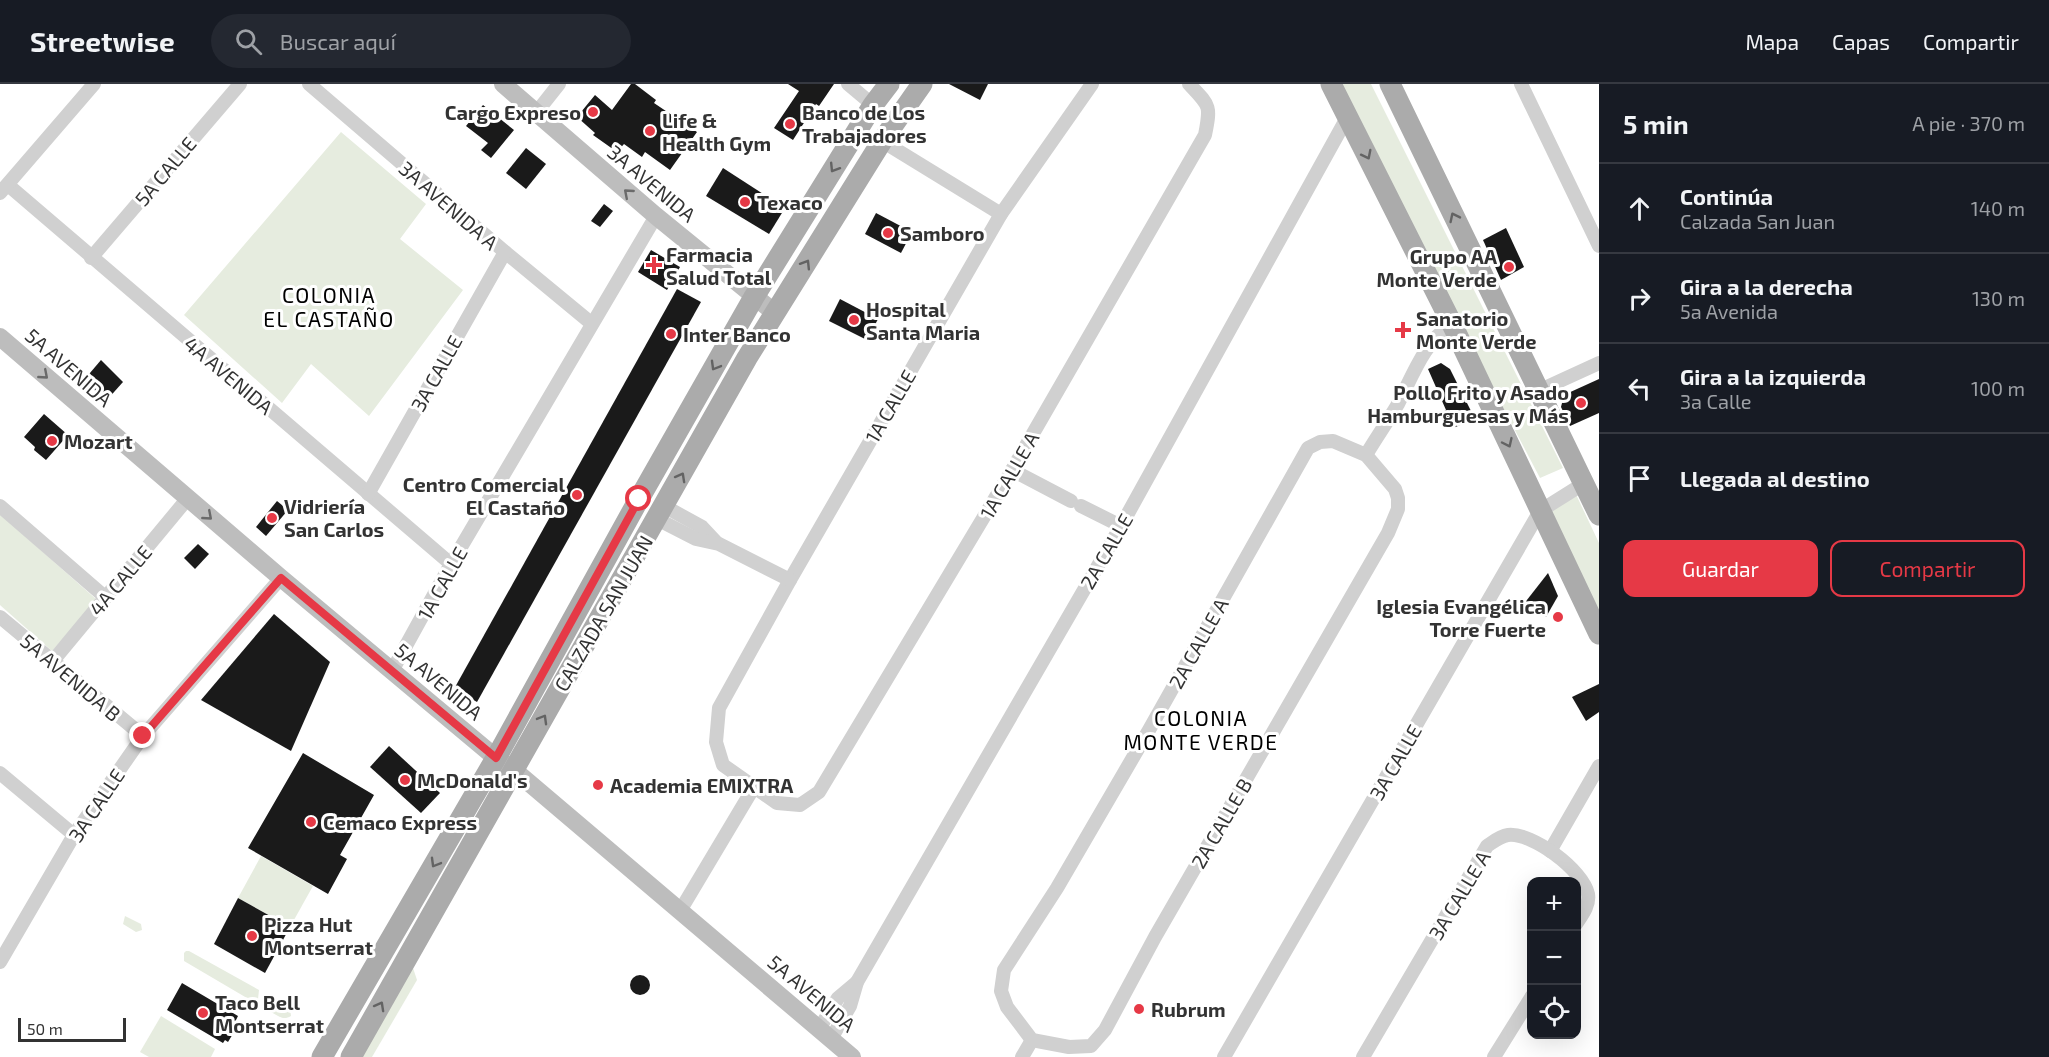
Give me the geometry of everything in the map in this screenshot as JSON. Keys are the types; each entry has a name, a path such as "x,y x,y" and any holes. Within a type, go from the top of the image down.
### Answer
{"main road":[{"name":"3A AVENIDA","path":"503,84 656,216 775,313"},
{"name":"CALZADA SAN JUAN","path":"351,1057 505,764 634,509 754,297 873,105 889,84"},
{"name":"CALZADA SAN JUAN","path":"322,1057 661,512 775,313 882,141 922,84"},
{"path":"1331,84 1452,324 1599,634"},
{"path":"1390,84 1593,500"},
{"name":"5A AVENIDA","path":"0,337 281,578 852,1057"}],"street":[{"path":"4,189 94,84"},
{"name":"5A CALLE","path":"91,258 240,84"},
{"name":"3A AVENIDA A","path":"309,84 591,323"},
{"path":"536,113 560,84"},
{"path":"848,84 873,105"},
{"name":"1A CALLE","path":"754,787 723,765 716,742 719,708 1001,214 1092,84"},
{"name":"1A CALLE A","path":"754,787 777,803 800,805 819,792 1012,470 1205,135 1209,117 1207,103 1189,84"},
{"path":"1521,84 1599,246"},
{"name":"2A CALLE","path":"825,1034 850,1006 856,982 1121,526 1348,116"},
{"path":"882,141 1001,214"},
{"name":"4A AVENIDA","path":"4,189 91,258 451,564"},
{"name":"1A CALLE","path":"392,671 451,564 656,216"},
{"name":"3A CALLE","path":"368,494 505,252"},
{"path":"1366,455 1396,407 1431,342 1452,324"},
{"path":"1538,391 1599,363"},
{"name":"2A CALLE A","path":"1032,1040 1007,1007 1001,991 1004,970 1057,888 1138,749 1308,448 1320,442 1334,441 1366,455"},
{"name":"2A CALLE B","path":"1032,1040 1069,1047 1090,1047 1105,1030 1155,937 1388,533 1398,509 1398,498 1395,489 1366,455"},
{"path":"1012,470 1121,526"},
{"name":"4A CALLE","path":"52,662 188,498"},
{"name":"3A CALLE","path":"1224,1057 1540,511 1593,500"},
{"path":"0,506 105,597"},
{"path":"661,512 696,538 719,544 790,580"},
{"name":"3A CALLE","path":"0,963 74,835 143,736 281,578"},
{"name":"5A AVENIDA B","path":"0,617 143,736"},
{"path":"1551,851 1599,766"},
{"path":"0,773 74,835"},
{"path":"680,911 754,787"},
{"name":"3A CALLE A","path":"1363,1057 1487,846 1501,837 1515,835 1527,837 1551,851 1580,877"},
{"name":"3A CALLE A","path":"1581,878 1588,893 1587,908 1581,917"},
{"path":"1494,1057 1527,1004"},
{"path":"1022,1057 1032,1040"}],"shaded area":[{"path":"1333,84 1371,84 1563,468 1540,478"},
{"path":"341,132 426,204 400,239 463,290 369,416 311,364 282,403 184,315"},
{"path":"1572,486 1599,543 1599,613 1545,501"},
{"path":"0,514 97,600 52,651 0,605"},
{"path":"261,856 313,886 290,927 238,898"},
{"path":"125,916 141,924 142,930 136,932 123,924"},
{"path":"186,951 259,990 258,999 252,1001 184,961"},
{"path":"412,965 417,980 372,1057 359,1057"},
{"path":"279,1001 290,1008 291,1016 283,1018 271,1012 271,1004"},
{"path":"161,1016 215,1049 211,1057 149,1057 140,1052"}],"building":[{"path":"631,84 635,84 656,100 654,103 697,132 670,170 645,152 642,157 624,144 617,152 593,135 595,133 577,117 595,95 612,110"},
{"path":"788,84 834,84 819,106 816,104 793,140 774,128 799,91"},
{"path":"949,84 988,84 980,100"},
{"path":"483,105 514,130 491,158 481,150 488,143 466,126"},
{"path":"526,148 546,164 526,189 506,173"},
{"name":"Texaco","path":"723,168 785,208 769,234 706,196"},
{"path":"604,204 613,211 600,227 591,221"},
{"name":"Samboro","path":"876,213 912,232 901,253 865,234"},
{"path":"1506,228 1524,267 1501,280 1483,240"},
{"path":"651,250 680,267 667,290 638,272"},
{"name":"Centro Comercial El Castaño","path":"677,289 701,302 477,702 454,689"},
{"name":"Hospital Santa Maria","path":"840,299 878,319 867,340 829,321"},
{"path":"101,360 123,382 106,401 84,380"},
{"path":"1441,363 1450,369 1475,419 1453,428 1443,412 1446,410 1428,369"},
{"name":"Pollo Frito y Asado Hamburguesas y Más","path":"1599,379 1599,413 1570,426 1561,407 1566,394"},
{"path":"44,414 68,435 46,460 24,437"},
{"name":"Vidriería San Carlos","path":"277,501 288,510 266,536 256,527"},
{"path":"198,544 209,554 195,569 184,558"},
{"path":"1548,573 1558,596 1546,617 1523,605"},
{"path":"274,614 330,662 291,751 201,700"},
{"path":"1599,684 1599,712 1586,721 1572,697"},
{"name":"McDonald's","path":"389,746 440,793 421,813 370,767"},
{"name":"Cemaco Express","path":"303,753 374,795 340,855 347,859 328,894 248,848"},
{"name":"Pizza Hut Montserrat","path":"238,898 290,927 265,973 214,944"},
{"path":"636,975 644,975 650,981 650,989 644,995 636,995 630,989 630,981"},
{"name":"Taco Bell Montserrat","path":"182,983 238,1016 231,1030 234,1032 228,1042 225,1040 223,1043 167,1010"}],"place":[{"name":"Cargo Expreso","path":"593,112"},
{"name":"Banco de Los Trabajadores","path":"790,124"},
{"name":"Life & Health Gym","path":"650,131"},
{"name":"Texaco","path":"745,202"},
{"name":"Samboro","path":"888,233"},
{"name":"Farmacia Salud Total","path":"654,265"},
{"name":"Grupo AA Monte Verde","path":"1509,267"},
{"name":"Hospital Santa Maria","path":"854,320"},
{"name":"Sanatorio Monte Verde","path":"1403,330"},
{"name":"Inter Banco","path":"671,334"},
{"name":"Pollo Frito y Asado Hamburguesas y Más","path":"1581,403"},
{"name":"Mozart","path":"52,441"},
{"name":"Centro Comercial El Castaño","path":"577,495"},
{"name":"Vidriería San Carlos","path":"272,518"},
{"name":"Iglesia Evangélica Torre Fuerte","path":"1558,617"},
{"name":"McDonald's","path":"405,780"},
{"name":"Academia EMIXTRA","path":"598,785"},
{"name":"Cemaco Express","path":"311,822"},
{"name":"Pizza Hut Montserrat","path":"252,936"},
{"name":"Rubrum","path":"1139,1009"},
{"name":"Taco Bell Montserrat","path":"203,1013"}],"district":[{"name":"COLONIA EL CASTAÑO","path":"329,306"},
{"name":"COLONIA MONTE VERDE","path":"1201,729"}],"route":[{"path":"143,736 281,578 496,758 639,499"}]}
